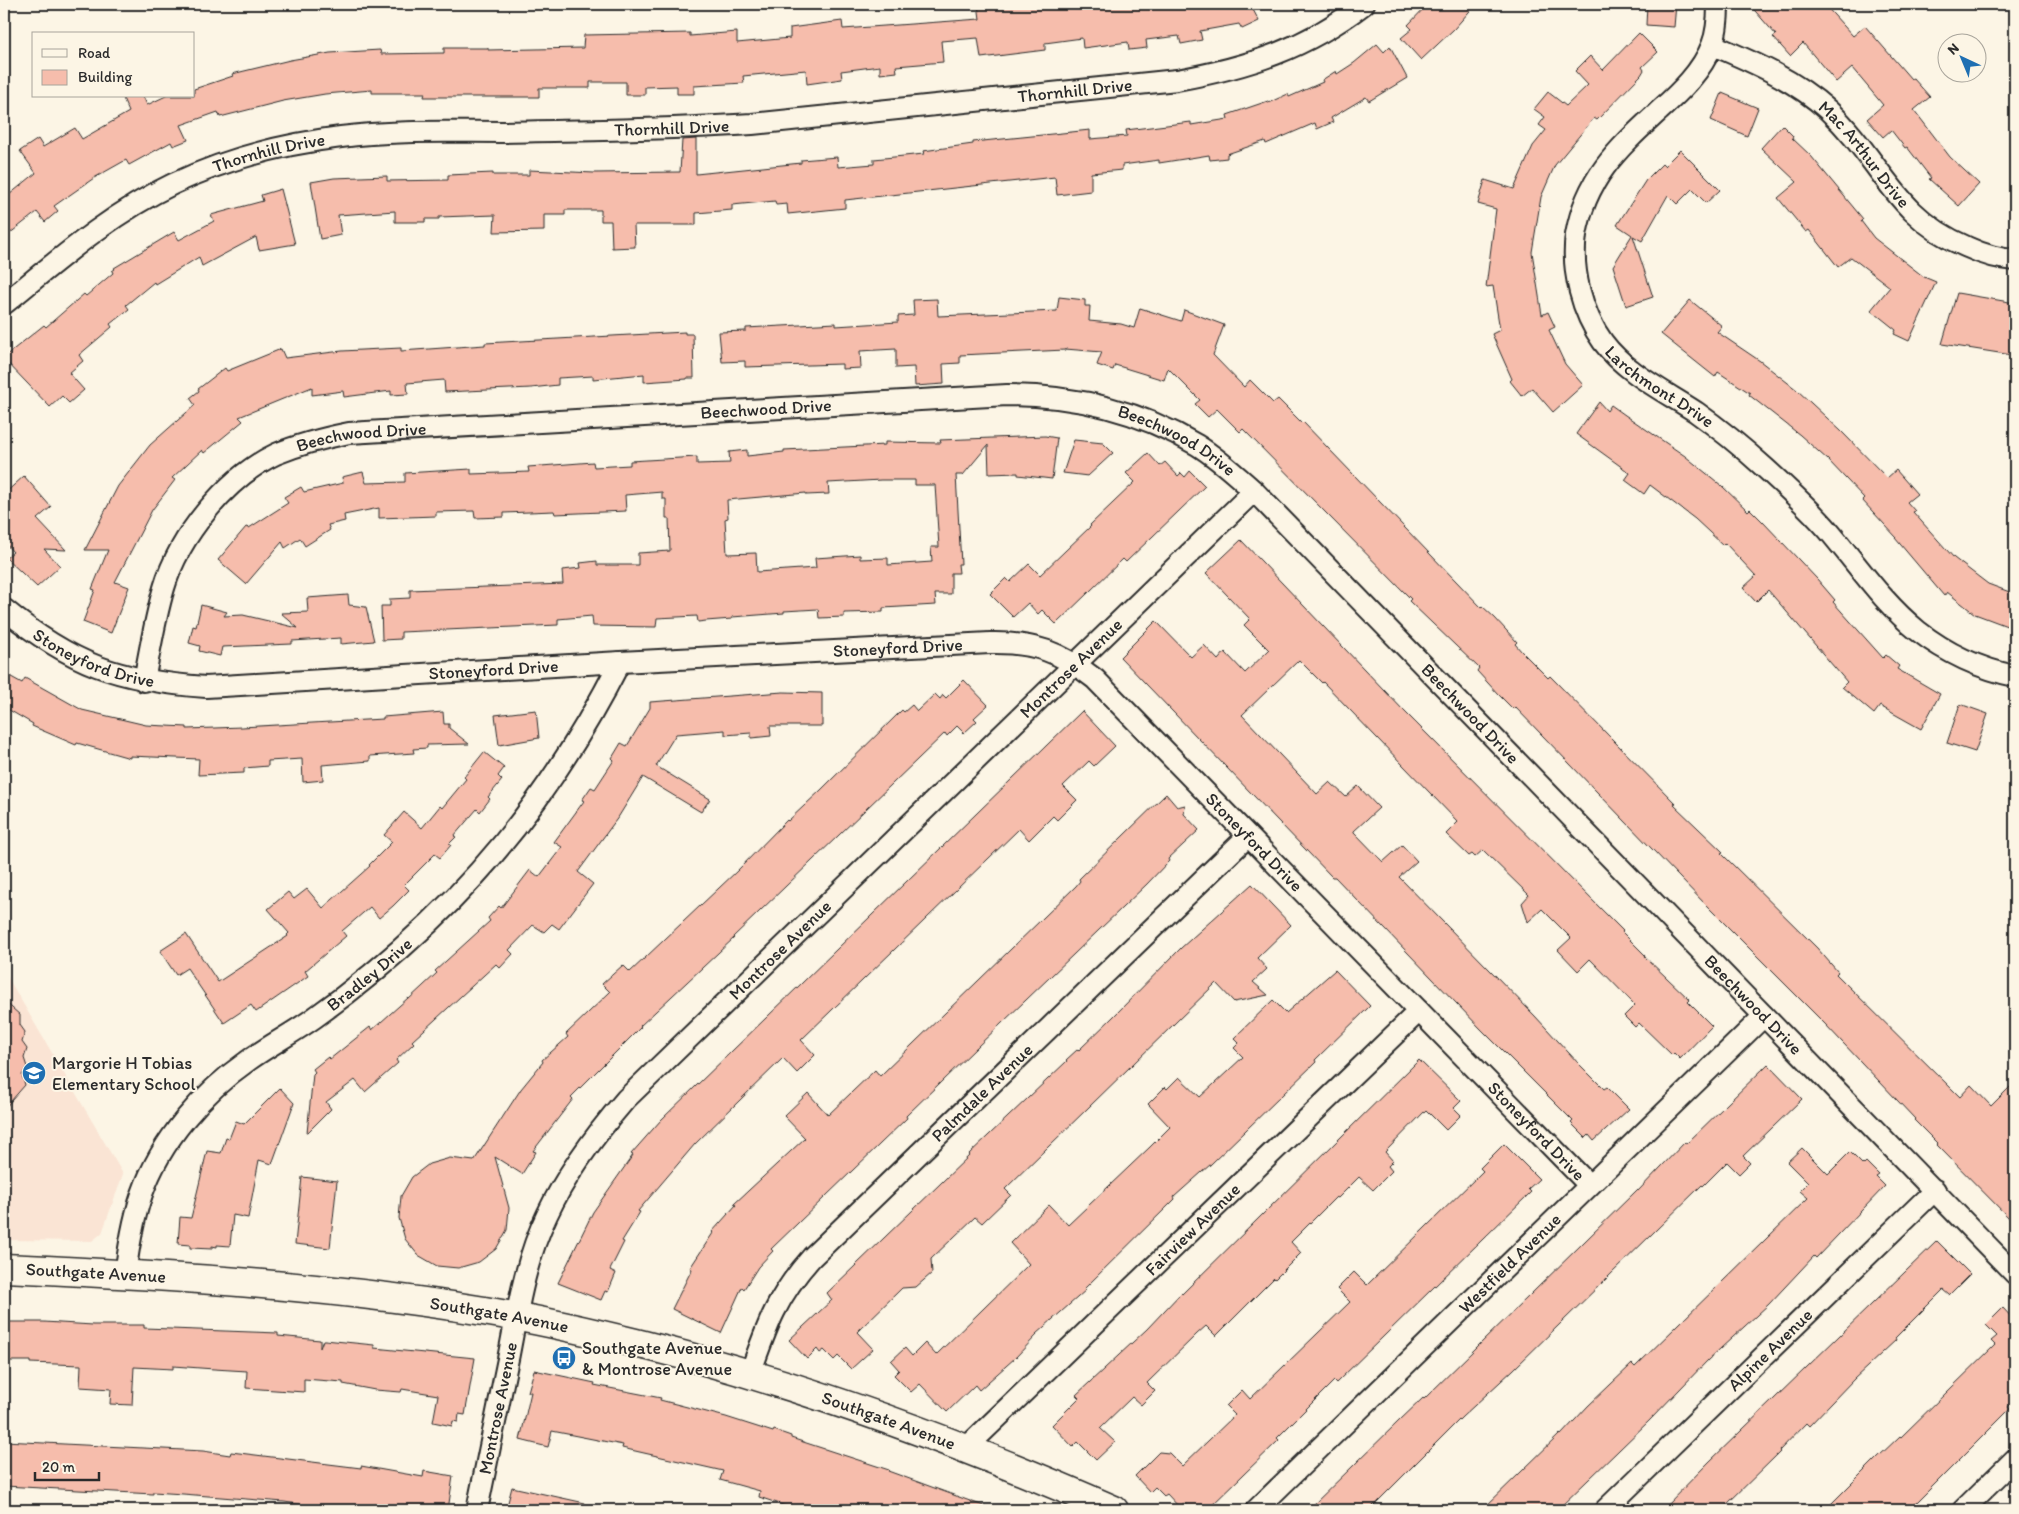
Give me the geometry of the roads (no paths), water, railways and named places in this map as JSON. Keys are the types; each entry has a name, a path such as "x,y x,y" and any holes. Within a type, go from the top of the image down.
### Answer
{"street":[{"name":"Thornhill Drive","path":"4,304 74,248 129,209 172,185 226,162 286,146 343,136 404,133 687,128 752,124 1177,80 1221,72 1266,59 1308,40 1364,4"},
{"name":"Larchmont Drive","path":"1718,4 1713,45 1697,72 1676,96 1629,139 1608,163 1591,187 1581,211 1576,238 1576,257 1580,295 1590,319 1602,341 1619,360 1732,440 1796,497 1826,528 1892,607 1918,631 1942,648 1972,662 2015,676"},
{"name":"Mac Arthur Drive","path":"1713,45 1776,73 1803,90 1828,110 1848,131 1901,200 1923,222 1948,239 1979,252 2015,260"},
{"name":"Beechwood Drive","path":"144,681 165,586 178,554 195,526 216,500 243,476 275,455 311,441 349,433 1007,395 1042,395 1074,399 1104,406 1168,430 1198,446 1212,455 1254,491 2015,1274"},
{"name":"Montrose Avenue","path":"478,1510 516,1316 529,1262 546,1216 570,1170 597,1133 620,1106 1254,491"},
{"name":"Stoneyford Drive","path":"4,609 30,631 64,652 92,665 144,681 206,687 620,662 1012,643 1032,646 1055,653 1075,663 1095,679 1589,1185"},
{"name":"Bradley Drive","path":"126,1274 132,1232 142,1194 157,1160 177,1129 199,1103 226,1077 250,1058 314,1018 354,989 431,921 465,886 528,812 557,773 581,736 620,662"},
{"name":"Palmdale Avenue","path":"750,1374 764,1331 777,1303 793,1278 812,1257 1248,836"},
{"name":"Fairview Avenue","path":"966,1448 1419,1011"},
{"name":"Westfield Avenue","path":"1256,1510 1764,1016"},
{"name":"Alpine Avenue","path":"1605,1510 1935,1190"},
{"name":"Southgate Avenue","path":"4,1268 223,1280 330,1290 516,1316 606,1336 750,1374 898,1423 966,1448 1114,1510"},
{"path":"1963,1510 2015,1459"}],"place":[{"name":"Margorie H Tobias Elementary School","path":"34,1073"},
{"name":"Southgate Avenue & Montrose Avenue","path":"564,1358"}]}
